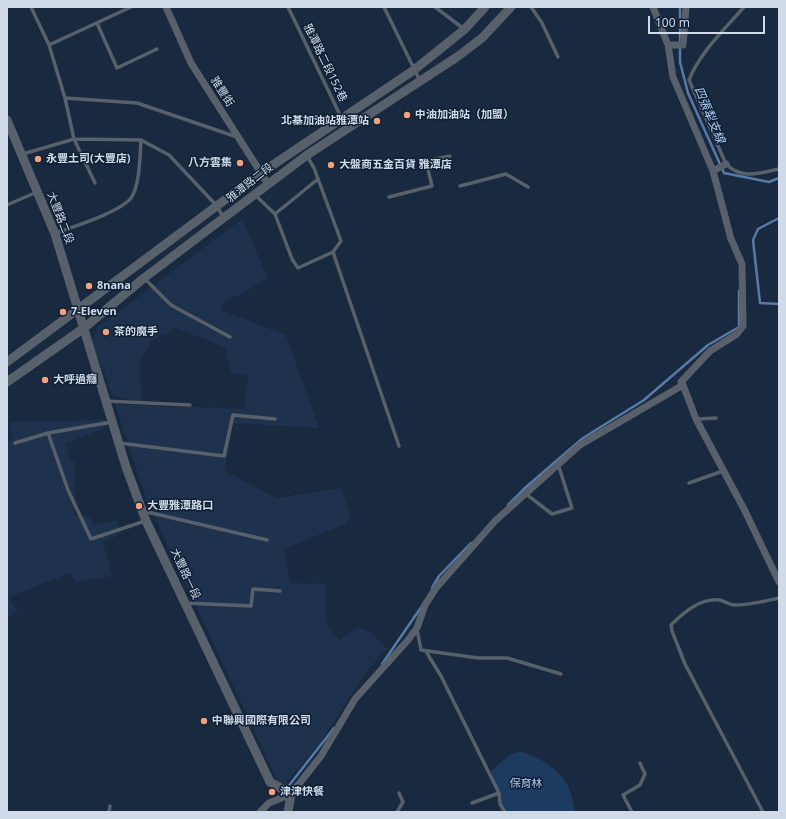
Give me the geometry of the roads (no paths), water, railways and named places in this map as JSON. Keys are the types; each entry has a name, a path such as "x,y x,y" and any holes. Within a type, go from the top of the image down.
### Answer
{"street":[{"name":"雅豐街","path":"166,7 191,64 268,184"},
{"name":"雅潭路二段","path":"7,362 216,205 341,117 414,70 465,30 485,7"},
{"name":"雅潭路二段","path":"7,382 84,328 144,278 307,155 349,126 421,82 482,38 511,7"},
{"path":"653,7 668,45 673,78 713,171 731,239 742,264 743,326 737,334 710,351 681,382 696,419 745,511 779,581"},
{"path":"668,45 683,46 686,7"},
{"name":"大豐路二段","path":"7,120 55,234 84,328"},
{"path":"713,171 726,164"},
{"name":"大豐路一段","path":"84,328 118,442 146,521 270,782 291,794"},
{"path":"288,812 291,794 321,756 355,699 408,640 417,628 425,605 436,588 495,521 524,493 580,445 683,385"},
{"path":"260,812 269,803 291,794"}],"lane":[{"path":"31,7 49,45 65,98 74,139 95,183"},
{"path":"49,45 131,7"},
{"name":"雅潭路二段152巷","path":"288,7 341,117 349,126"},
{"path":"384,7 421,82"},
{"path":"435,7 465,30"},
{"path":"531,7 542,23 558,57"},
{"path":"744,7 714,42 692,71 689,80 726,164 733,172 750,175 779,169"},
{"path":"96,23 117,68 157,49"},
{"path":"65,98 137,103 238,137"},
{"path":"22,154 74,139 141,140 169,156 216,205 224,218"},
{"path":"55,234 115,210 132,198 137,185 141,140"},
{"path":"255,195 275,214 292,259 298,268 333,252 341,241 318,179 307,155"},
{"path":"389,197 432,186 426,161 450,156"},
{"path":"460,186 506,174 528,187"},
{"path":"275,214 318,179"},
{"path":"7,205 37,192"},
{"path":"333,252 399,446"},
{"path":"144,278 171,305 230,337"},
{"path":"105,401 190,405"},
{"path":"118,442 224,456 232,416 275,419"},
{"path":"696,419 716,418"},
{"path":"15,443 48,433 112,422"},
{"path":"48,433 68,490 91,539 146,521"},
{"path":"524,493 552,514 572,508 558,463"},
{"path":"689,483 723,471"},
{"path":"142,510 267,540"},
{"path":"185,603 251,606 253,589 280,591"},
{"path":"763,812 685,664 671,625 682,613 696,605 710,600 719,600 730,605 741,605 779,598"},
{"path":"417,628 421,650 427,653 442,653 478,658 507,658 561,674"},
{"path":"427,653 441,676 499,793 500,804 505,812"},
{"path":"632,812 623,795 640,785 645,774 640,763"},
{"path":"397,812 403,802 399,793"},
{"path":"472,803 499,793"},
{"path":"109,812 110,806"}],"waterway":[{"name":"四張犁支線","path":"680,7 680,62 688,93 724,173 769,182 779,178"},
{"name":"四張犁支線","path":"779,218 758,229 753,240 760,303 779,304"},
{"path":"508,505 526,487 583,438 644,400 708,345 739,327 739,291"},
{"path":"432,588 439,576 471,543"},
{"path":"382,664 422,606"},
{"path":"287,788 334,728"}],"place":[{"name":"中油加油站（加盟）","path":"407,115"},
{"name":"北基加油站雅潭站","path":"377,121"},
{"name":"永豐土司(大豐店)","path":"38,159"},
{"name":"八方雲集","path":"240,163"},
{"name":"大盤商五金百貨 雅潭店","path":"331,165"},
{"name":"8nana","path":"89,286"},
{"name":"7-Eleven","path":"63,312"},
{"name":"茶的魔手","path":"106,332"},
{"name":"大呼過癮","path":"45,380"},
{"name":"大豐雅潭路口","path":"139,506"},
{"name":"中聯興國際有限公司","path":"204,721"},
{"name":"津津快餐","path":"272,792"}],"park label":[{"name":"保育林","path":"526,784"}]}
